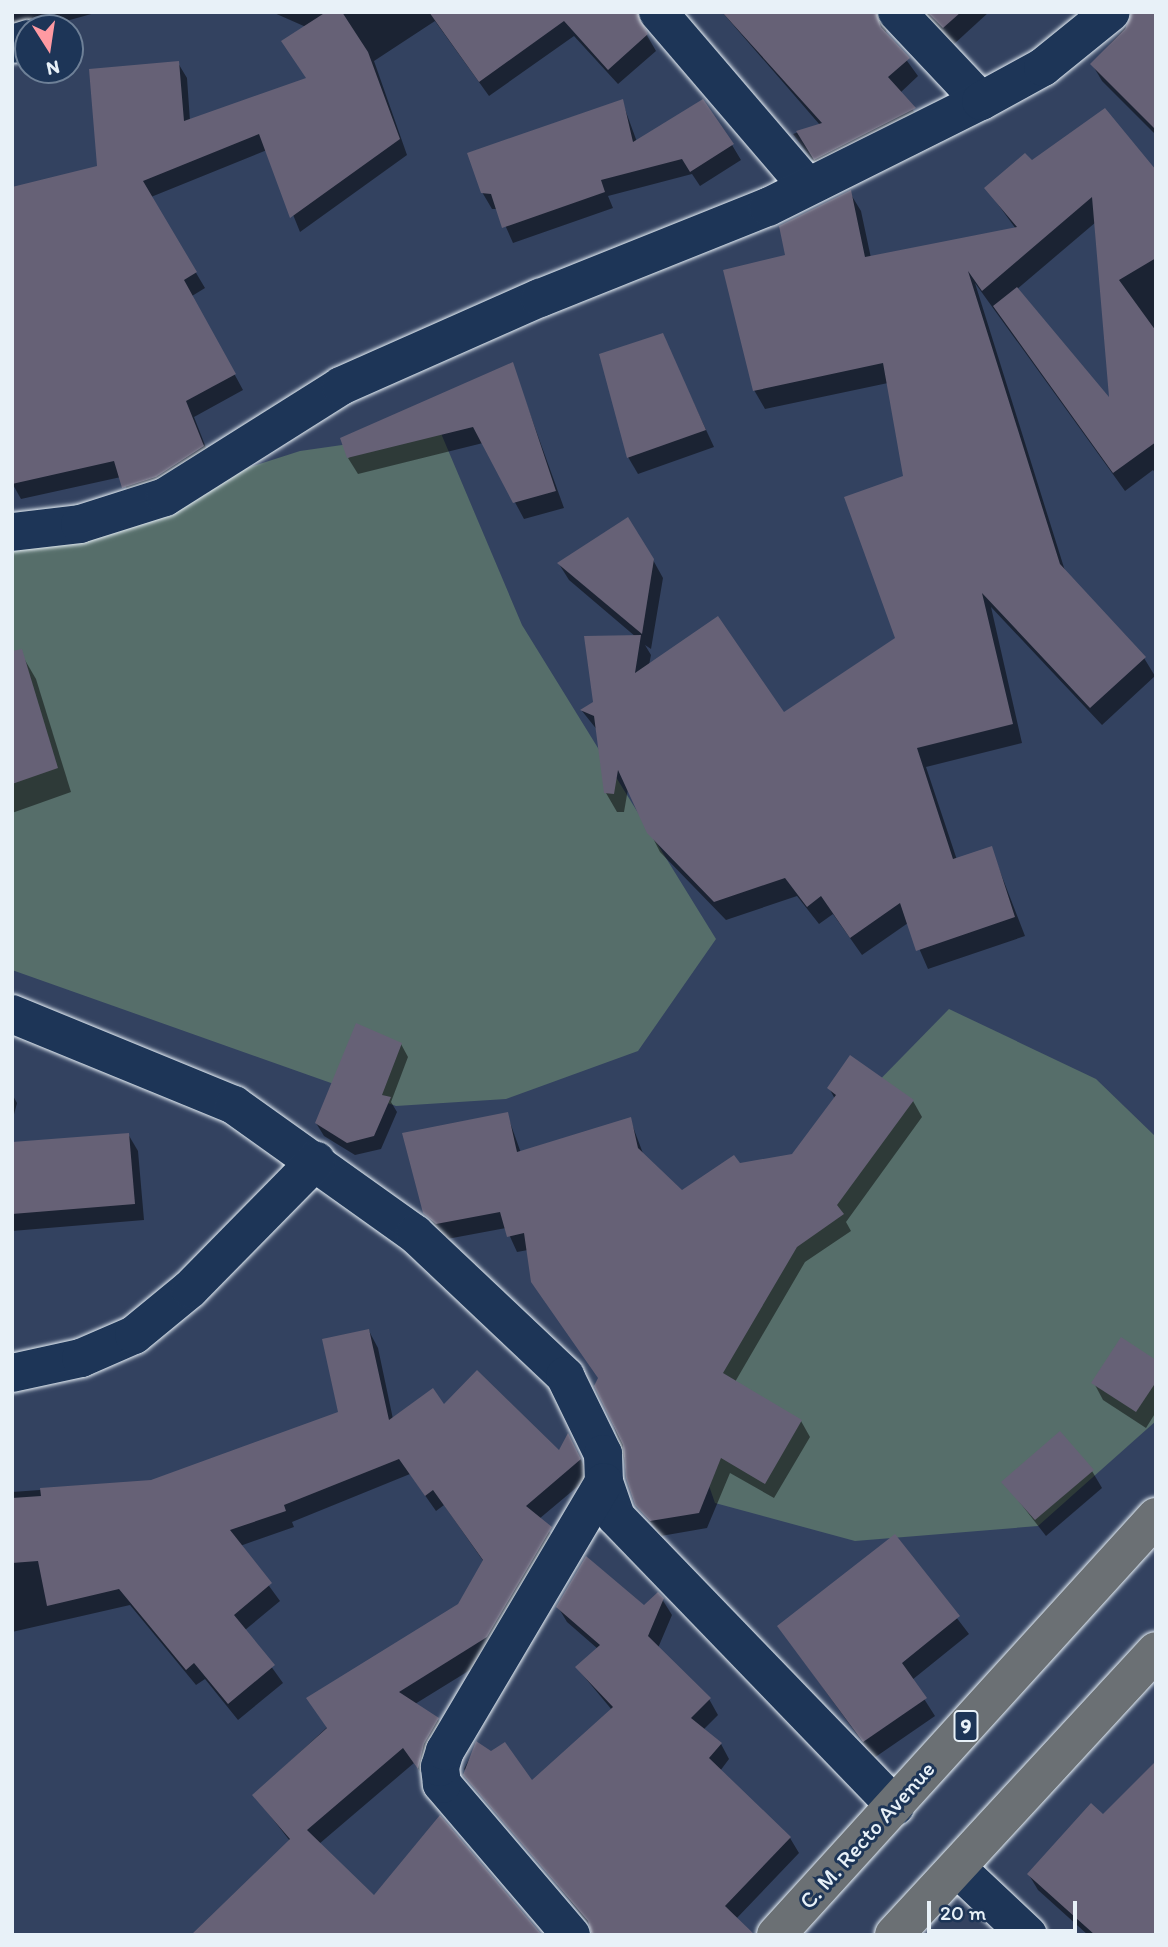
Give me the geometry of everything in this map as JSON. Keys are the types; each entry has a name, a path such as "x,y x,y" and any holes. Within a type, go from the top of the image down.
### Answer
{"highway":[{"name":"C. M. Recto Avenue","path":"776,1935 1156,1517"},
{"path":"894,1935 958,1869 1156,1651"}],"street":[{"path":"658,12 807,186"},
{"path":"897,12 981,101"},
{"path":"12,532 91,521 165,497 341,386 540,298 768,207 981,101 1043,67 1111,12"},
{"path":"12,1014 234,1105 415,1234 565,1376 603,1454 604,1482 616,1517 895,1805"},
{"path":"12,1373 81,1358 134,1335 190,1289 316,1161"},
{"path":"571,1935 442,1784 440,1768 445,1751 604,1482"},
{"path":"958,1869 1028,1935"}],"green space":[{"path":"440,431 522,625 716,939 638,1051 506,1099 396,1106 12,970 12,543 300,451"},
{"path":"949,1009 1096,1079 1156,1137 1156,1421 1038,1526 855,1541 715,1503 677,1394 861,1099"}],"building":[{"path":"326,12 342,12 368,52 400,139 290,218 259,134 143,181 197,272 184,280 236,374 186,401 204,446 156,477 122,488 114,461 12,484 12,187 97,166 89,69 179,61 184,121 306,78 281,41"},
{"path":"429,12 637,12 648,34 608,70 564,21 479,82"},
{"path":"722,12 876,12 881,27 910,58 888,77 916,108 814,160 796,131 822,123"},
{"path":"927,12 961,12 943,28"},
{"path":"1132,12 1156,12 1156,130 1090,64 1125,29"},
{"path":"623,99 633,142 703,99 734,144 690,172 682,159 601,180 605,192 502,228 491,194 481,193 467,153"},
{"path":"1105,108 1156,170 1156,258 1119,280 1156,331 1156,442 1113,473 993,306 1017,287 1109,397 1092,197 982,291 968,271 1060,564 1146,657 1090,708 982,593 1013,724 917,748 953,859 992,846 1015,917 916,951 900,903 850,938 821,896 807,907 785,878 714,902 647,833 618,770 614,794 604,793 594,716 580,710 593,702 584,636 641,635 635,673 718,616 784,712 895,638 844,497 903,476 883,363 753,391 723,270 785,255 779,226 851,190 865,257 1017,227 984,188 1025,153 1032,160"},
{"path":"663,333 706,430 627,458 599,354"},
{"path":"513,362 556,491 513,503 473,427 347,458 340,438"},
{"path":"628,517 654,559 642,634 557,563"},
{"path":"22,649 58,768 12,784 12,651"},
{"path":"356,1023 402,1043 382,1095 391,1097 374,1136 347,1143 315,1123"},
{"path":"850,1055 914,1100 837,1205 844,1214 797,1247 723,1373 802,1420 765,1484 721,1458 699,1513 650,1521 635,1505 626,1478 623,1445 594,1386 598,1378 531,1282 524,1233 507,1237 500,1212 436,1224 423,1213 402,1133 508,1112 517,1152 631,1117 638,1148 682,1190 734,1155 740,1163 792,1154 836,1095 827,1088"},
{"path":"129,1133 135,1204 12,1214 12,1142"},
{"path":"369,1329 389,1420 433,1388 444,1404 477,1370 559,1450 568,1433 581,1459 526,1506 552,1527 487,1637 399,1692 439,1718 424,1744 418,1769 403,1748 307,1830 374,1895 440,1815 542,1935 191,1935 290,1839 252,1795 327,1728 306,1698 458,1604 483,1560 433,1490 425,1496 399,1459 284,1505 286,1511 230,1530 272,1583 234,1615 275,1665 228,1704 194,1663 186,1670 119,1589 47,1606 38,1561 12,1563 12,1498 41,1496 40,1488 151,1480 338,1412 322,1339"},
{"path":"1121,1337 1156,1360 1156,1382 1136,1412 1091,1383"},
{"path":"1060,1431 1094,1470 1035,1520 1001,1482"},
{"path":"895,1534 960,1616 902,1663 927,1698 863,1742 777,1626"},
{"path":"586,1556 644,1605 658,1592 664,1598 648,1636 711,1698 691,1718 722,1743 709,1758 791,1837 725,1906 755,1935 592,1935 588,1921 463,1775 476,1741 491,1751 505,1742 532,1780 613,1707 575,1667 600,1645 556,1607"},
{"path":"1156,1761 1156,1935 1095,1935 1027,1874 1091,1803 1103,1814"}]}
